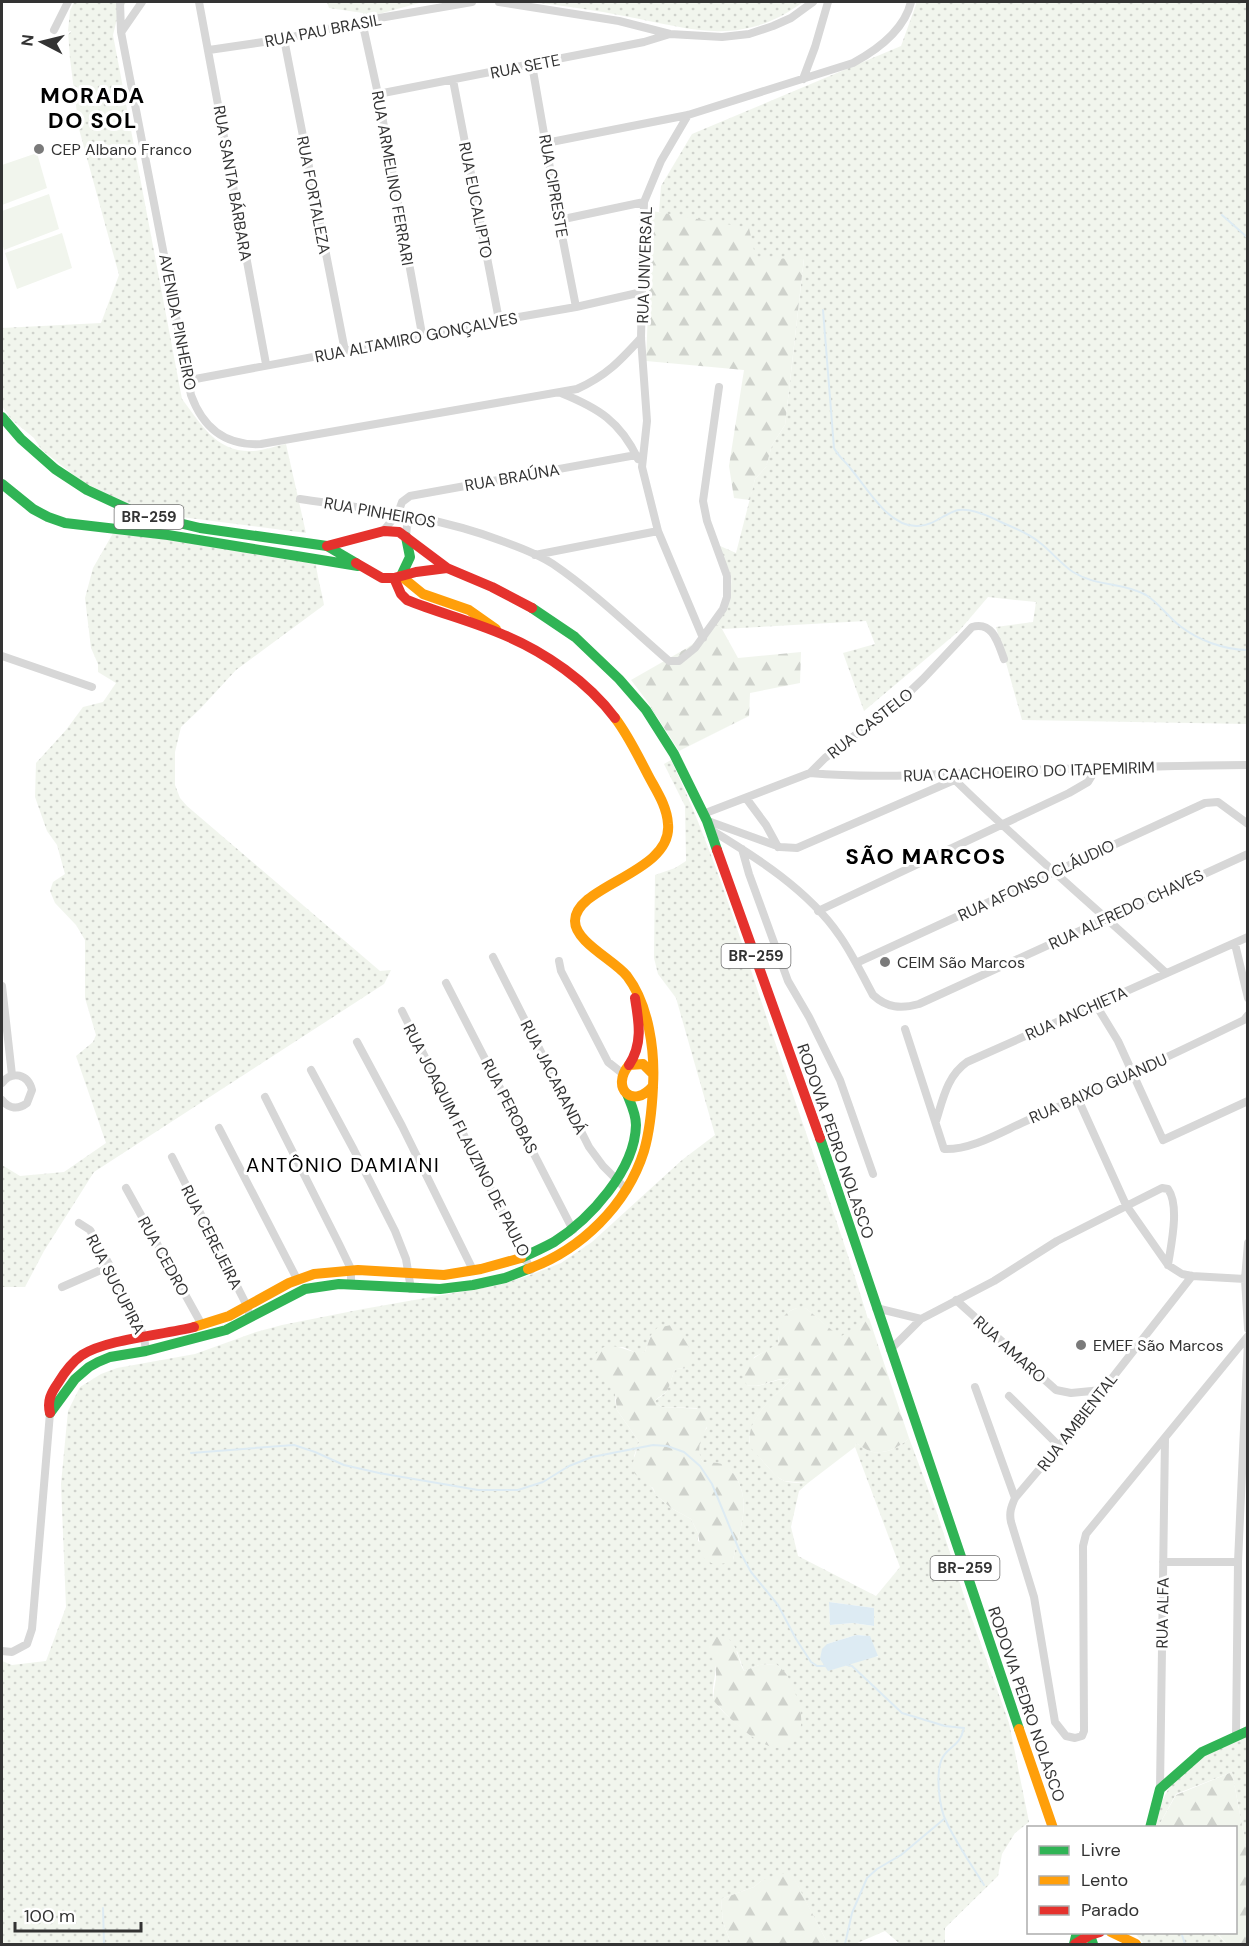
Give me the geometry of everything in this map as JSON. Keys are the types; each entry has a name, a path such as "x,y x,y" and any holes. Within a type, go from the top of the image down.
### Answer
{"main road":[{"name":"RODOVIA PEDRO NOLASCO","path":"2,417 21,439 55,469 87,490 137,513 200,528 327,546 382,578 447,568"},
{"path":"3,488 41,514 69,524 142,531 364,567 359,551 367,535"},
{"name":"RODOVIA PEDRO NOLASCO","path":"327,546 384,531 399,532 447,568 529,606 575,637 631,691 674,754 707,821 845,1210 890,1350 1053,1826"},
{"path":"50,1413 86,1367 110,1357 146,1351 226,1330 305,1289 351,1284 440,1289 475,1285 531,1270 580,1241 606,1218 627,1190 644,1152 652,1108 653,1086 647,1017 633,986 616,963 579,934 575,917 583,902 656,853 667,836 666,813 623,728 608,709 582,684 528,647 503,635 407,600 401,594 398,577 410,563 411,551 406,537"},
{"path":"50,1413 48,1398 67,1370 84,1354 105,1345 218,1321 297,1279 314,1274 351,1269 433,1275 473,1270 525,1257 547,1247 573,1230 593,1212 616,1181 629,1153 636,1129 627,1094 621,1084 626,1069 635,1057 639,1043 633,986"},
{"path":"626,1069 643,1064 652,1073"},
{"path":"627,1094 642,1096 653,1086"},
{"path":"1149,1826 1160,1789 1191,1760 1210,1748 1248,1731"},
{"path":"1117,1934 1131,1939"},
{"path":"1075,1944 1093,1936"}],"street":[{"path":"54,30 68,2"},
{"name":"AVENIDA PINHEIRO","path":"120,2 121,32 191,395 196,409 211,428 228,439 253,445 577,389 595,381 620,362 641,338"},
{"path":"121,32 142,2"},
{"name":"RUA SANTA BÁRBARA","path":"199,2 267,364"},
{"name":"RUA PAU BRASIL","path":"208,50 284,39 362,21 472,2"},
{"path":"499,2 619,21 670,34 722,37 749,34 791,18 813,2"},
{"path":"803,79 828,2"},
{"path":"546,143 687,115 853,63 892,36 911,2"},
{"name":"RUA ARMELINO FERRARI","path":"362,21 378,94 422,334"},
{"name":"RUA SETE","path":"378,94 644,42 670,34"},
{"name":"RUA FORTALEZA","path":"284,39 345,351"},
{"name":"RUA CIPRESTE","path":"532,65 576,307"},
{"name":"RUA EUCALIPTO","path":"453,81 499,320"},
{"name":"RUA UNIVERSAL","path":"687,115 661,161 644,202 641,338 647,421 642,467 658,531 703,638"},
{"path":"559,220 644,202"},
{"name":"RUA ALTAMIRO GONÇALVES","path":"189,380 422,334 576,307 642,292"},
{"path":"703,638 726,604 729,582 704,511 704,496 719,387"},
{"path":"560,392 585,402 610,419 620,429 642,467"},
{"name":"RUA BRAÚNA","path":"384,531 398,513 399,506 405,498 421,493 636,455"},
{"name":"RUA PINHEIROS","path":"300,499 417,516 482,534 535,555 552,563 595,596 669,661 673,662 683,658 703,638"},
{"path":"406,537 407,525 417,516"},
{"path":"535,555 658,531"},
{"name":"RUA CASTELO","path":"707,821 746,798 810,773 825,758 900,702 972,627 981,625 990,629 1004,659"},
{"path":"2,656 92,687"},
{"name":"RUA CAACHOEIRO DO ITAPEMIRIM","path":"810,773 968,774 1248,765"},
{"path":"818,911 1081,787 1088,782 1096,769"},
{"path":"707,821 788,849 806,845 968,774"},
{"path":"955,780 1001,825 1166,973"},
{"path":"746,798 778,846"},
{"name":"RUA AFONSO CLÁUDIO","path":"856,963 1209,802 1218,802 1248,824"},
{"path":"707,821 769,867 818,911 841,937 856,963"},
{"path":"742,849 788,981 809,1017 840,1080 873,1174"},
{"name":"RUA ALFREDO CHAVES","path":"856,963 873,995 880,1002 907,1008 1248,854"},
{"name":"RUA ANCHIETA","path":"936,1121 949,1082 959,1068 978,1056 1248,937"},
{"path":"1235,944 1248,998"},
{"name":"RUA JACARANDÁ","path":"493,957 589,1147 598,1161 627,1190"},
{"path":"559,961 561,971 608,1062 626,1069"},
{"name":"RUA PEROBAS","path":"446,983 573,1230"},
{"path":"2,986 12,1075"},
{"path":"1096,1005 1133,1073 1163,1140 1248,1101"},
{"name":"RUA JOAQUIM FLAUZINO DE PAULO","path":"402,1011 531,1270"},
{"name":"RUA BAIXO GUANDU","path":"936,1121 944,1149 959,1148 977,1142 1078,1099 1244,1020 1248,1015"},
{"path":"905,1029 936,1121"},
{"path":"357,1042 402,1126 473,1270"},
{"path":"311,1070 395,1231 404,1251 411,1289"},
{"path":"2,1083 12,1075 21,1076 28,1081 32,1090 30,1099 24,1106 15,1108 6,1105 2,1100"},
{"path":"266,1097 351,1269 351,1284"},
{"path":"1078,1099 1126,1205 1168,1265 1182,1274 1192,1276 1245,1279"},
{"path":"219,1128 297,1279"},
{"name":"RUA CEREJEIRA","path":"172,1158 248,1306 250,1317"},
{"name":"RUA CEDRO","path":"126,1188 202,1324"},
{"path":"890,1350 921,1319 994,1281 1057,1241 1158,1189 1168,1189 1174,1212 1168,1265"},
{"name":"RUA SUCUPIRA","path":"79,1223 90,1230 110,1266 133,1310 144,1337 146,1351"},
{"path":"1248,1243 1245,1279 1248,1329"},
{"path":"62,1287 110,1266"},
{"name":"RUA AMBIENTAL","path":"1165,1438 1084,1538 1084,1731 1080,1737 1066,1736 1055,1722 1038,1614 1030,1578 1010,1513 1015,1498 1059,1446 1192,1276"},
{"name":"RUA AMARO","path":"956,1300 1056,1390 1071,1393 1102,1390"},
{"path":"876,1308 921,1319"},
{"path":"1165,1438 1248,1338"},
{"path":"1236,1736 1238,1562 1248,1338"},
{"path":"975,1388 1015,1498"},
{"path":"1010,1396 1059,1446"},
{"path":"2,1652 12,1652 27,1644 32,1629 50,1413"},
{"name":"RUA ALFA","path":"1160,1789 1165,1438"},
{"path":"1163,1562 1238,1562"}],"green space":[{"path":"74,2 126,2 117,19 113,35 182,399 211,436 230,447 254,451 286,444 306,533 181,517 149,510 96,493 41,449 34,438 11,419 2,406 2,328 101,323 119,275 79,129 68,31 70,11"},
{"path":"327,2 423,2 364,18 363,13 329,8"},
{"path":"533,2 803,2 759,25 737,30 716,31 672,26"},
{"path":"917,2 1247,2 1247,724 1022,720 996,627 1033,622 1036,602 988,597 959,631 864,711 843,653 875,644 866,621 722,629 714,622 727,601 731,589 731,577 723,559 711,542 736,553 755,479 766,467 772,445 785,425 804,259 755,259 659,212 661,186 692,134 901,46"},
{"path":"37,153 47,188 2,205 2,165"},
{"path":"49,194 59,229 4,250 2,211"},
{"path":"652,211 749,228 756,259 804,258 785,425 772,445 766,467 755,479 750,500 734,498 729,466 744,370 646,361"},
{"path":"62,233 72,268 17,289 5,253"},
{"path":"134,523 171,533 316,555 324,605 236,670 181,727 175,752 175,785 180,798 187,806 380,971 391,970 384,984 94,1172 44,1251 25,1287 2,1287 2,1165 20,1176 64,1172 106,1143 76,1056 93,1042 96,1035 85,998 85,940 76,925 55,903 50,891 53,882 65,874 57,845 47,831 35,797 36,763 83,707 103,702 116,683 98,672 98,664 91,648 85,598 93,568 116,528 120,529"},
{"path":"714,622 722,629 738,658 801,652 800,683 750,693 749,716 679,751 631,680 687,648 704,636"},
{"path":"671,760 714,864 868,1319 840,1338 807,1309 793,1309 788,1313 782,1323 778,1343 754,1357 747,1385 758,1386 783,1379 790,1381 769,1401 758,1416 750,1432 749,1442 765,1464 780,1479 808,1483 799,1491 791,1527 798,1556 876,1596 900,1567 855,1447 856,1443 871,1451 883,1452 897,1447 909,1438 1009,1723 1029,1822 1015,1833 1002,1854 998,1876 945,1928 945,1944 900,1944 885,1931 855,1944 828,1944 792,1875 761,1881 754,1887 721,1899 723,1922 731,1944 2,1944 2,1661 12,1665 46,1661 66,1607 61,1484 68,1411 80,1387 101,1374 117,1368 195,1354 282,1325 494,1286 561,1263 592,1242 682,1160 715,1135 676,998 658,974 654,958 655,875 675,868 686,861 685,806 664,764","holes":["651,1335 689,1368 676,1369 666,1392 655,1402 661,1407 697,1408 707,1428 699,1444 699,1453 703,1462 726,1467 738,1481 742,1491 743,1511 733,1560 698,1541 698,1533 691,1519 671,1508 656,1495 634,1456 639,1442 617,1410 616,1391 604,1348 623,1347 639,1354 645,1352","829,1602 874,1608 874,1626 853,1623 830,1625","856,1635 869,1636 878,1657 827,1644","737,1651 744,1671 759,1665 776,1664 787,1675 749,1734 722,1711 714,1700 715,1662"]},
{"path":"801,1307 807,1309 840,1337 869,1318 909,1438 897,1447 883,1452 866,1450 856,1443 855,1447 808,1483 784,1481 776,1476 750,1447 752,1427 756,1418 768,1402 790,1381 789,1379 752,1386 747,1385 744,1377 744,1371 752,1360 778,1343 782,1319 785,1315"},
{"path":"675,1326 688,1346 692,1357 691,1362 689,1368 676,1369 668,1390 655,1402 661,1407 705,1409 709,1421 699,1447 703,1462 720,1463 727,1467 732,1471 742,1491 742,1520 733,1560 720,1564 714,1564 702,1557 698,1533 691,1519 671,1508 656,1495 653,1488 635,1474 632,1468 639,1442 617,1410 614,1386 600,1377 592,1362 597,1353 610,1346 638,1353 645,1352 651,1335 657,1328"},
{"path":"718,1636 725,1637 733,1644 744,1671 759,1665 776,1664 787,1675 798,1700 801,1716 799,1732 795,1741 790,1745 781,1748 764,1744 735,1723 714,1701 716,1668 707,1644"},
{"path":"1247,1735 1247,1852 1232,1772 1176,1794 1159,1826 1153,1826 1159,1808 1174,1780 1197,1758"},
{"path":"1232,1772 1247,1852 1247,1944 1227,1944 1219,1935 1214,1934 1237,1934 1237,1826 1159,1826 1176,1795"},
{"path":"782,1874 792,1874 828,1944 731,1944 723,1922 721,1899"},
{"path":"1136,1934 1214,1934 1218,1935 1227,1944 1144,1944"}],"shaded area":[{"path":"829,1602 874,1608 874,1626 853,1623 830,1625"},
{"path":"856,1635 870,1636 878,1656 828,1671 820,1659 822,1649 827,1644"}],"waterway":[{"path":"1222,215 1248,238"},
{"path":"823,310 834,448 888,514 907,525 918,526 929,524 960,510 986,515 1031,536 1069,569 1082,577 1128,588 1146,595 1195,636 1221,646 1248,650"},
{"path":"191,1453 294,1445 344,1465 379,1473 478,1490 518,1490 543,1482 569,1466 592,1457 653,1445 667,1446 684,1452 700,1466 712,1484 740,1552 751,1572 778,1605 811,1662 817,1666 827,1666"},
{"path":"847,1665 852,1666 902,1713 945,1726 964,1728 959,1740 946,1752 941,1761 940,1800 950,1829 984,1885"},
{"path":"845,1944 852,1913 867,1878 877,1869 901,1855 944,1819"},
{"path":"103,1908 104,1944"},
{"path":"1182,1934 1185,1944"}],"traffic: fast":[{"path":"2,417 21,439 55,469 87,490 137,513 200,528 327,546 356,563"},
{"path":"2,484 33,509 65,523 168,535 358,566"},
{"path":"401,576 410,557 406,537"},
{"path":"532,608 575,637 619,679 646,710 674,754 707,821 717,850"},
{"path":"521,1258 554,1242 568,1232 596,1207 619,1176 634,1142 636,1125 627,1094"},
{"path":"820,1138 1019,1729"},
{"path":"50,1413 75,1379 98,1362 110,1357 146,1351 226,1330 305,1289 339,1284 440,1289 505,1278 528,1269"},
{"path":"1151,1826 1160,1789 1202,1752 1248,1731"},
{"path":"1074,1944 1076,1934"},
{"path":"1090,1934 1093,1944"}],"traffic: slow":[{"path":"401,576 423,594 469,610 496,629"},
{"path":"615,718 663,804 668,824 665,841 656,855 641,867 590,898 579,909 575,921 581,936 627,976 641,1000 651,1043 653,1086 638,1096 626,1093 622,1081 629,1065 643,1064 652,1073"},
{"path":"528,1269 548,1261 584,1238 600,1223 626,1190 644,1151 653,1087"},
{"path":"194,1327 229,1316 289,1283 314,1274 358,1270 444,1275 481,1269 521,1258"},
{"path":"1019,1729 1052,1826"},
{"path":"1115,1934 1136,1944"}],"traffic: jam":[{"path":"327,546 384,531 399,532 447,568 492,587 532,608"},
{"path":"356,563 382,578 394,578 416,572 447,568"},
{"path":"394,578 401,594 407,600 492,630 550,659 579,680 615,718"},
{"path":"717,850 820,1138"},
{"path":"629,1065 638,1041 639,1024 635,998"},
{"path":"50,1413 49,1401 53,1390 68,1368 82,1355 120,1341 194,1327"},
{"path":"1075,1944 1093,1934"}],"place":[{"name":"CEP Albano Franco","path":"39,149"},
{"name":"CEIM São Marcos","path":"885,962"},
{"name":"EMEF São Marcos","path":"1081,1345"}],"district":[{"name":"MORADA DO SOL","path":"93,108"},
{"name":"SÃO MARCOS","path":"926,856"},
{"name":"ANTÔNIO DAMIANI","path":"343,1165"}]}
